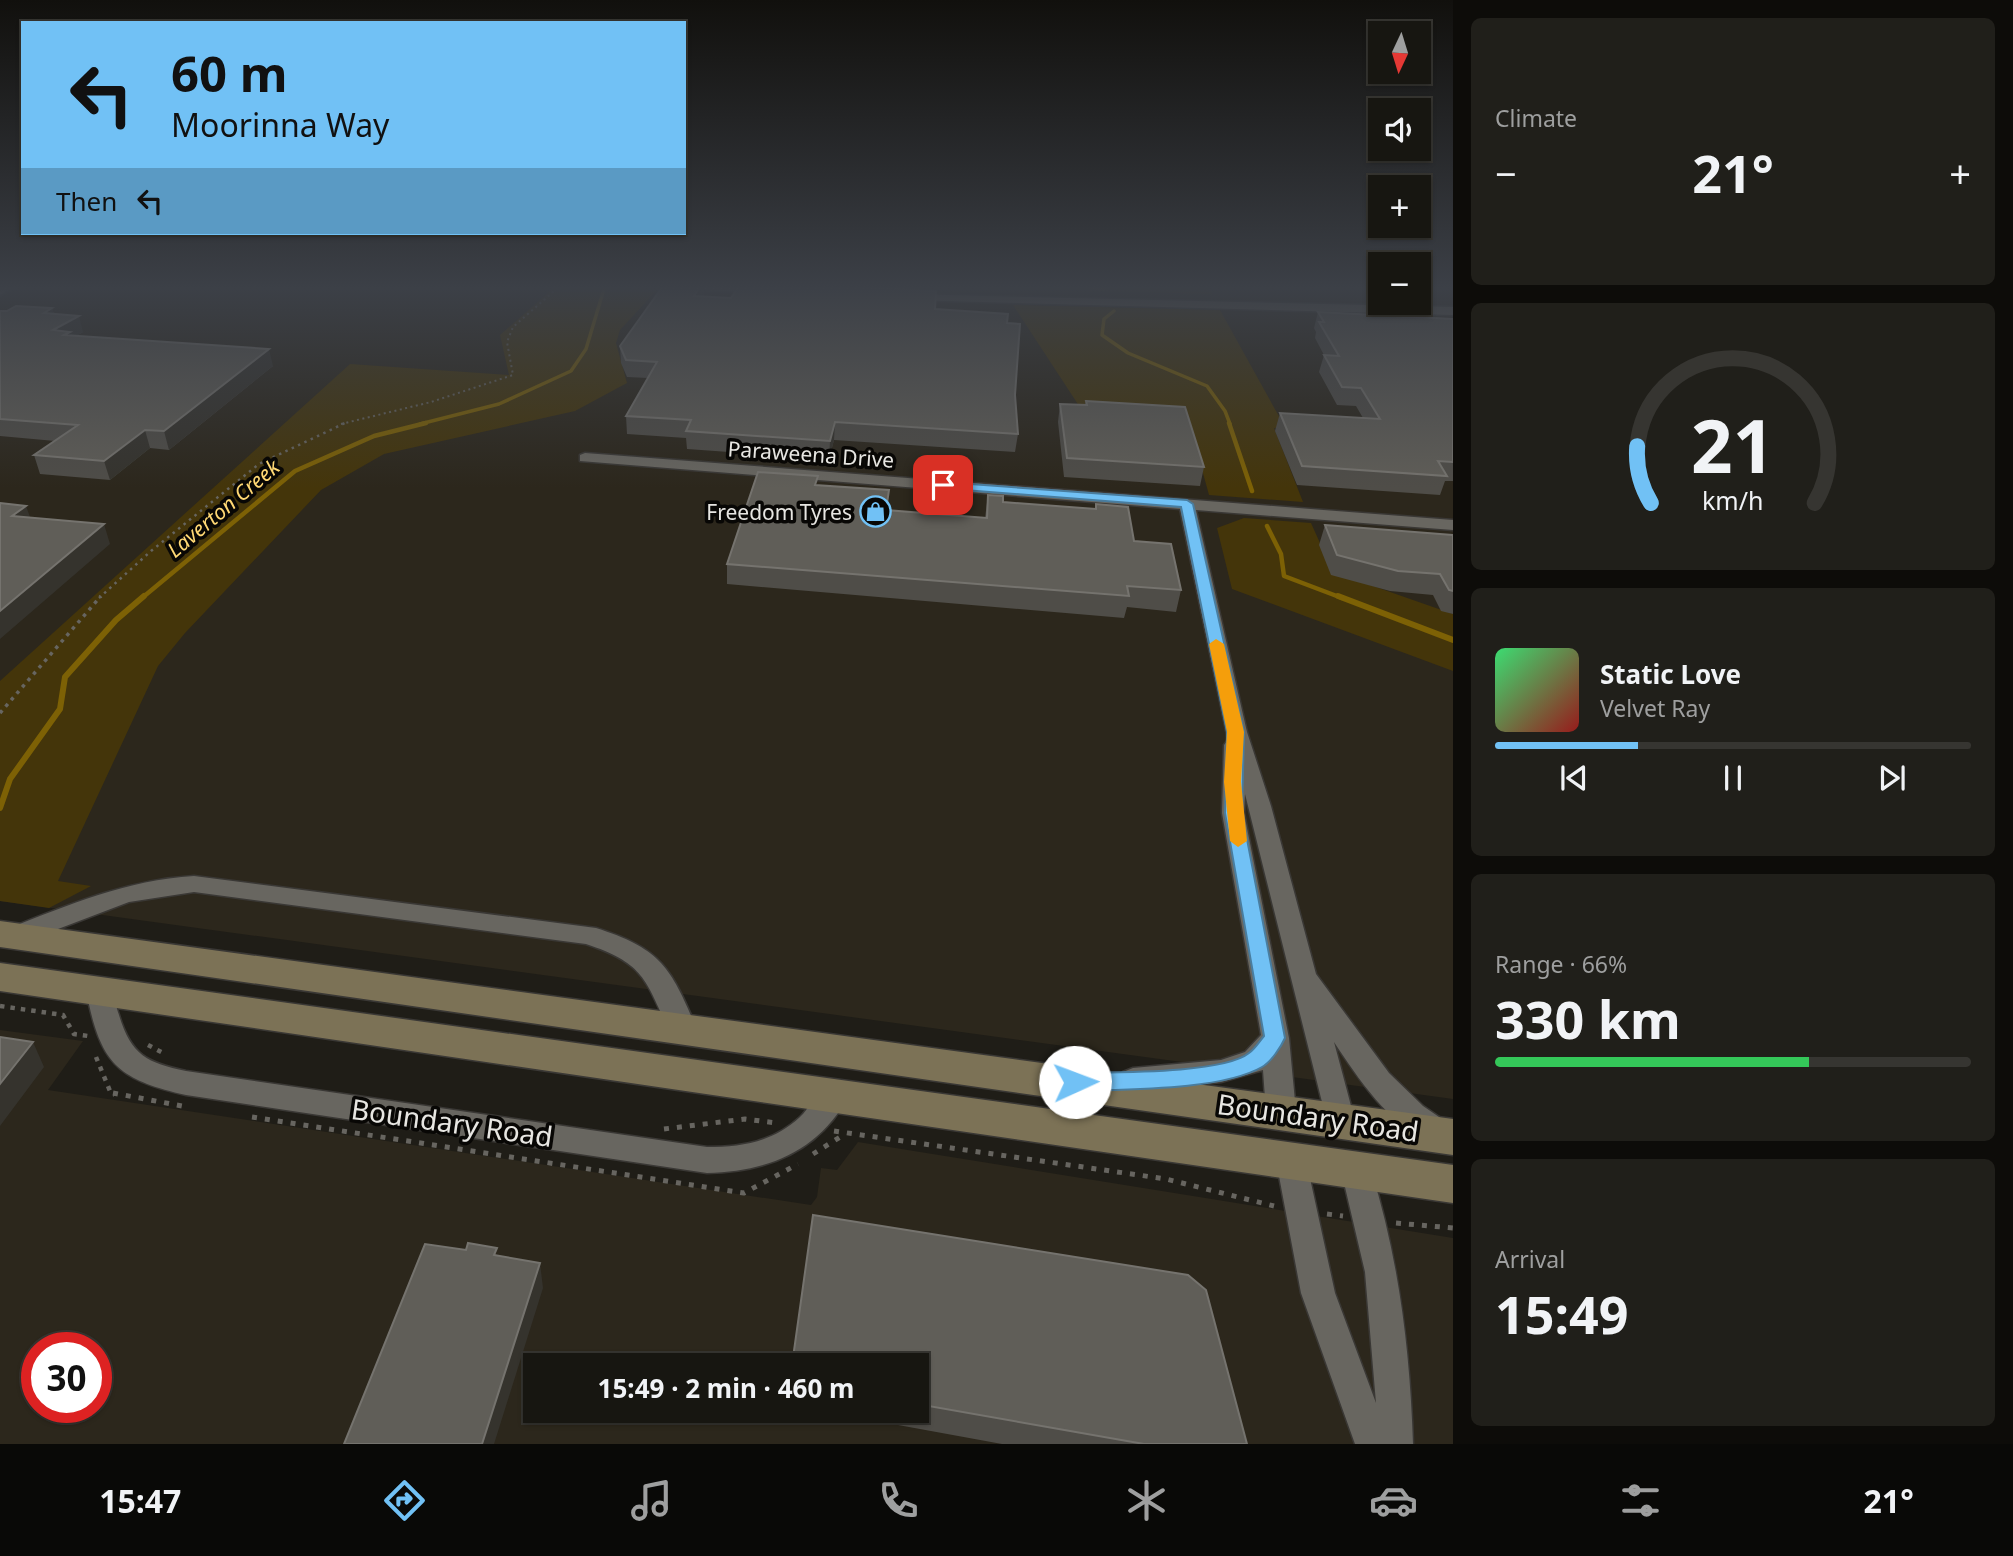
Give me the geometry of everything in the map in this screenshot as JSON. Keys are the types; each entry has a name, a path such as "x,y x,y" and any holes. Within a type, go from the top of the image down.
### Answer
{"main road":[{"name":"Boundary Road","path":"7,935 1449,1136"},
{"name":"Boundary Road","path":"1,1000 99,990 822,1111 1291,1160 1453,1184"},
{"path":"775,1042 809,1065 824,1079 822,1111"},
{"path":"1281,1112 1291,1160"},
{"path":"1340,1121 1356,1170"}],"street":[{"name":"Paraweena Drive","path":"585,457 1453,525"},
{"path":"1187,504 1236,732 1260,806 1340,1121"},
{"path":"1236,732 1233,813 1275,1038 1281,1112"},
{"name":"Boundary Road","path":"7,935 131,891 163,884 194,884 587,935 621,944 645,958 662,976 683,1029"},
{"path":"1300,969 1390,1094 1415,1118 1449,1136"},
{"name":"Boundary Road","path":"99,990 114,1040 127,1060 144,1073 186,1083 707,1160 738,1161 771,1152 822,1111"},
{"path":"1075,1082 1172,1079 1221,1071 1255,1061 1275,1038"},
{"path":"1291,1160 1327,1325 1373,1444"},
{"path":"1356,1170 1372,1220 1390,1314 1395,1444"}],"path":[{"path":"0,713 100,597 151,551 259,464 350,420 431,402 513,375 509,353"},
{"path":"1,1000 63,1015 74,1034 154,1046 168,1057"},
{"path":"652,1128 679,1128 822,1111 1166,1179 1251,1203 1423,1227 1453,1228"}],"shaded area":[{"path":"0,353 1453,353 1453,1099 0,901"},
{"path":"504,353 619,353 627,383 575,411 384,454 321,490 185,633 158,666 58,881 91,886 49,908 0,901 0,681 350,364 509,375"},
{"path":"1045,353 1244,353 1286,429 1274,428 1303,502 1209,495 1189,422 1085,415"},
{"path":"1244,518 1311,523 1333,572 1453,614 1453,671 1232,589 1217,528"},
{"path":"0,1030 83,1041 48,1090 811,1205 817,1197 821,1168 837,1170 858,1142 1453,1238 1453,1444 0,1444"}],"building":[{"path":"0,353 263,353 164,431 145,430 104,461 34,455 78,425 0,419"},
{"path":"623,353 1018,353 1015,395 1018,434 835,422 830,441 686,431 691,420 626,416 657,362 626,360"},
{"path":"1453,353 1453,462 1438,461 1447,476 1302,466 1280,413 1380,419 1361,388 1342,387 1324,355"},
{"path":"1086,401 1185,407 1204,467 1067,458 1060,404 1087,405"},
{"path":"758,472 818,476 815,485 889,490 886,510 987,518 988,495 1003,496 1003,502 1096,509 1096,504 1128,507 1134,541 1171,544 1181,590 1127,586 1129,596 727,564"},
{"path":"0,503 26,506 12,516 104,524 0,611"},
{"path":"1325,525 1453,535 1453,591 1449,590 1440,574 1398,571 1337,555"},
{"path":"0,1037 33,1042 0,1084"},
{"path":"813,1215 1188,1275 1206,1290 1247,1444 1144,1444 929,1406 929,1353 794,1353"},
{"path":"468,1243 497,1248 494,1255 540,1263 482,1444 344,1444 425,1244 466,1250"}],"waterway":[{"name":"Laverton Creek","path":"420,424 499,404 571,371 583,353"},
{"path":"1129,353 1207,386 1225,411 1230,424"},
{"name":"Laverton Creek","path":"142,598 295,471 374,436 426,423"},
{"path":"1229,423 1252,491"},
{"path":"1267,526 1281,554 1284,576 1342,598"},
{"name":"Laverton Creek","path":"0,808 10,779 60,709 65,677 116,620 144,596"},
{"path":"1338,596 1453,640"}],"slow traffic":[{"path":"1216,644 1236,732 1232,782 1233,813 1238,841"}],"place":[{"name":"Freedom Tyres","path":"875,512"}],"route":[{"path":"943,485 1187,504 1236,732 1232,782 1233,813 1275,1038 1255,1061 1221,1071 1172,1079 1075,1082"}]}
